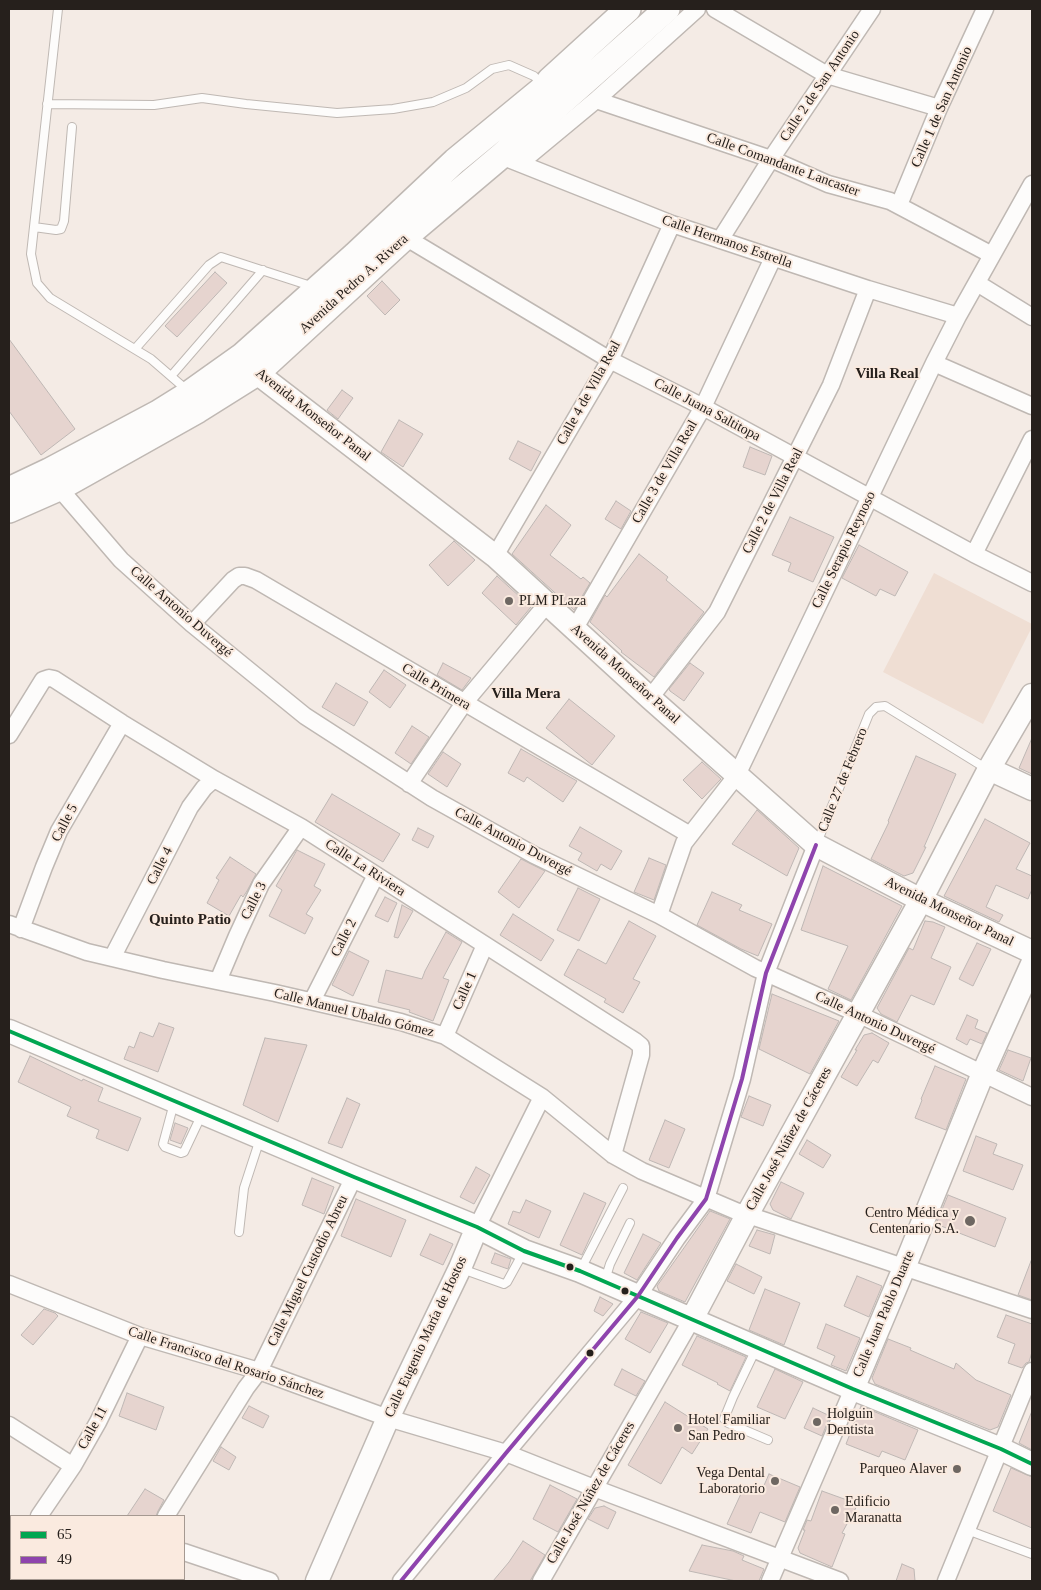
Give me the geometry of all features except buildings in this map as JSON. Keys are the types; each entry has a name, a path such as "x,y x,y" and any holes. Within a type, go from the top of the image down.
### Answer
{"main road":[{"name":"Avenida Pedro A. Rivera","path":"250,364 318,289 398,230 510,159 552,95 550,80 628,9"},
{"name":"Avenida Pedro A. Rivera","path":"12,499 54,480 194,402 250,364 398,230 455,161 552,95 667,9"},
{"name":"Avenida Monseñor Panal","path":"250,364 495,556 650,698 816,845 921,900 1032,952"},
{"name":"Calle José Núñez de Cáceres","path":"692,1319 747,1214 921,900 989,769 1032,696"},
{"path":"989,769 1032,789"},
{"name":"Calle Juan Pablo Duarte","path":"853,1389 983,1073 1032,964"},
{"path":"9,1031 477,1227 524,1252 580,1271 853,1389 1001,1448 1032,1464"},
{"name":"Calle Eugenio María de Hostos","path":"316,1581 388,1418 460,1268 477,1227"}],"street":[{"path":"510,159 596,100 697,9"},
{"path":"716,9 827,75 939,108"},
{"name":"Calle 2 de San Antonio","path":"720,240 771,158 872,9"},
{"name":"Calle 1 de San Antonio","path":"899,205 939,108 985,9"},
{"name":"Calle Comandante Lancaster","path":"596,100 771,158 828,184 890,201 992,255"},
{"name":"Calle Hermanos Estrella","path":"510,159 672,224 868,289 958,316"},
{"name":"Calle Serapio Reynoso","path":"659,915 684,843 736,775 934,363 958,316 1032,184"},
{"name":"Calle 4 de Villa Real","path":"495,556 610,360 672,224"},
{"name":"Calle Juana Saltitopa","path":"398,230 610,360 703,407 869,498 1032,583"},
{"name":"Calle 3 de Villa Real","path":"575,628 703,407 773,258"},
{"path":"977,283 1032,318"},
{"name":"Calle 2 de Villa Real","path":"650,698 717,612 831,385 868,289"},
{"path":"934,363 1032,406"},
{"path":"974,554 1032,439"},
{"name":"Calle Antonio Duvergé","path":"54,480 121,560 192,624 305,716 409,784 534,855 659,915 766,973 858,1014 1032,1097"},
{"name":"Calle Primera","path":"192,624 233,580 239,576 256,580 690,835"},
{"path":"409,784 464,703 547,604"},
{"name":"Calle La Riviera","path":"9,735 43,680 54,678 122,723 214,779 301,827 641,1046 641,1055 613,1155"},
{"name":"Calle 5","path":"15,926 44,867 59,831 122,723"},
{"name":"Calle 4","path":"112,958 190,807 204,788 214,779"},
{"name":"Calle 3","path":"218,981 261,884 301,827"},
{"name":"Calle 27 de Febrero","path":"400,1581 638,1296 706,1199 742,1079 766,973 816,845"},
{"name":"Calle 2","path":"312,1001 376,875"},
{"name":"Calle Manuel Ubaldo Gómez","path":"15,926 87,952 312,1001 401,1022 445,1036 542,1097 613,1155 642,1171 706,1199 747,1214 1032,1310"},
{"name":"Calle 1","path":"445,1036 485,945"},
{"name":"Calle Eugenio María de Hostos","path":"477,1227 542,1097"},
{"name":"Calle Miguel Custodio Abreu","path":"167,1515 246,1388 259,1371 354,1177"},
{"name":"Calle Francisco del Rosario Sánchez","path":"9,1284 140,1336 259,1371 388,1418 506,1453 840,1581"},
{"name":"Calle José Núñez de Cáceres","path":"541,1581 692,1319"},
{"name":"Calle 11","path":"40,1515 73,1466 98,1422 140,1336"},
{"path":"946,1581 1032,1370"},
{"name":"Calle Juan Pablo Duarte","path":"770,1581 853,1389"},
{"path":"9,1425 73,1466"},
{"path":"185,1552 270,1581"}],"lane":[{"path":"58,9 31,254 37,283 50,298 151,359 172,376 194,402"},
{"path":"47,104 154,105 202,98 337,113 393,109 433,102 466,88 492,69 509,65 534,76 552,95"},
{"path":"34,227 56,230 61,228 64,222 72,127"},
{"path":"135,349 209,265 222,257 318,289"},
{"path":"172,376 263,270"},
{"name":"Calle 27 de Febrero","path":"816,845 869,714 876,707 885,706 989,769"},
{"path":"175,1100 163,1144 165,1147 181,1153 184,1152 203,1112"},
{"path":"239,1232 244,1188 261,1138"},
{"path":"580,1271 623,1188"},
{"path":"604,1282 610,1264 630,1223"},
{"path":"460,1268 504,1284 524,1252"},
{"path":"757,1347 732,1397 724,1419 728,1423 768,1440"},
{"path":"967,1530 1032,1554"}],"shaded area":[{"path":"934,573 1032,624 983,724 883,672"}],"transit line":[{"name":"49","path":"401,1581 638,1296 706,1199 742,1079 766,973 816,845"},
{"name":"65","path":"9,1031 477,1227 524,1251 580,1271 853,1389 1001,1449 1032,1464"}],"place":[{"name":"PLM PLaza","path":"509,601"},
{"name":"Centro Médica y Centenario S.A.","path":"970,1221"},
{"name":"Holguin Dentista","path":"817,1422"},
{"name":"Hotel Familiar San Pedro","path":"678,1428"},
{"name":"Parqueo Alaver","path":"957,1469"},
{"name":"Vega Dental Laboratorio","path":"775,1481"},
{"name":"Edificio Maranatta","path":"835,1510"}],"district":[{"name":"Villa Real","path":"887,374"},
{"name":"Villa Mera","path":"526,694"},
{"name":"Quinto Patio","path":"190,920"}]}
